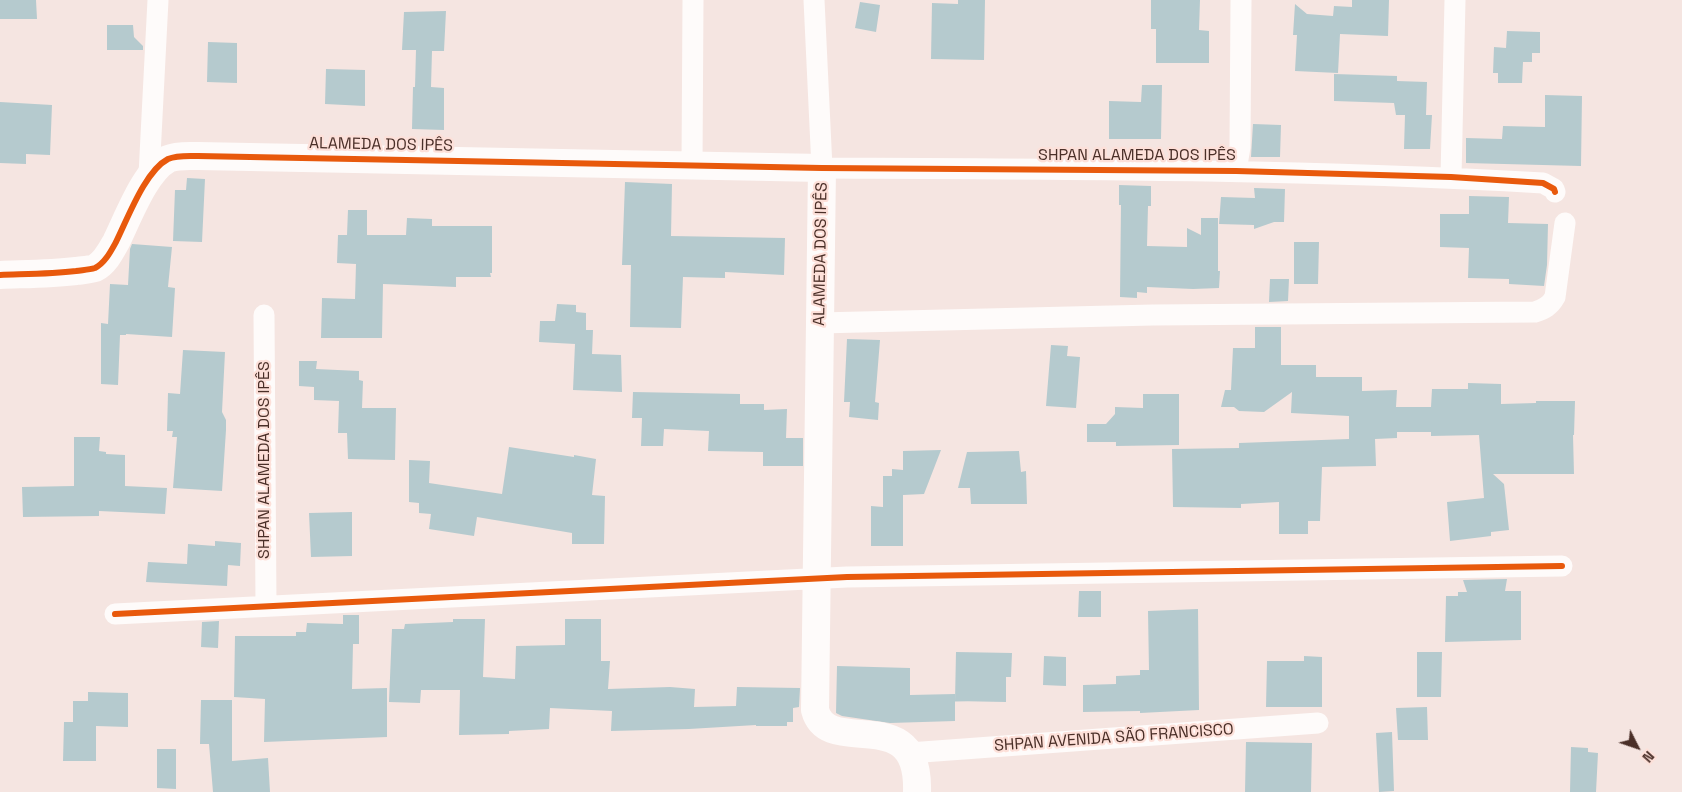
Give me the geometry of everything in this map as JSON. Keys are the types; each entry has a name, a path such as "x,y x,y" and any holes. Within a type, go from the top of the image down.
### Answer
{"street":[{"path":"149,175 158,0"},
{"path":"692,165 693,0"},
{"path":"814,0 822,168"},
{"path":"1236,170 1240,147 1241,0"},
{"path":"1451,178 1455,0"},
{"name":"ALAMEDA DOS IPÊS","path":"0,275 60,273 93,268 100,264 108,257 149,175 169,158 198,156 822,168 815,710 821,724 832,731 892,739 910,753"},
{"name":"SHPAN ALAMEDA DOS IPÊS","path":"822,168 1236,170 1543,183 1554,189 1555,192"},
{"path":"819,323 1154,315 1535,312 1544,309 1552,303 1555,297 1565,224"},
{"name":"SHPAN ALAMEDA DOS IPÊS","path":"264,315 266,605"},
{"path":"115,614 857,577 1562,566"},
{"name":"SHPAN AVENIDA SÃO FRANCISCO","path":"910,753 1318,723"},
{"path":"910,753 918,776 917,792"}],"building":[{"path":"0,0 36,0 37,19 0,19"},
{"path":"958,0 985,0 984,60 931,59 932,3 958,4"},
{"path":"1151,0 1200,0 1199,30 1209,31 1209,63 1156,63 1156,29 1151,29"},
{"path":"1352,0 1389,0 1388,36 1340,34 1338,73 1295,71 1297,35 1293,35 1295,4 1307,14 1333,16 1334,6 1352,7"},
{"path":"860,2 880,5 876,32 855,28"},
{"path":"446,11 444,51 432,51 431,87 444,88 444,130 412,129 416,50 402,50 404,12"},
{"path":"107,25 133,25 134,37 143,46 143,50 107,50"},
{"path":"1507,31 1540,32 1540,53 1532,53 1532,62 1523,62 1522,83 1498,83 1498,73 1493,73 1494,47 1506,48"},
{"path":"208,42 237,43 237,83 207,82"},
{"path":"326,69 365,70 365,106 325,104"},
{"path":"1334,74 1397,76 1397,81 1427,82 1426,115 1432,115 1430,149 1404,149 1405,115 1396,115 1394,103 1334,101"},
{"path":"1142,85 1162,85 1161,139 1109,139 1109,101 1141,102"},
{"path":"1545,95 1582,96 1581,166 1466,163 1466,138 1502,139 1503,126 1545,127"},
{"path":"0,102 52,105 50,155 26,154 26,164 0,163"},
{"path":"1253,124 1281,125 1280,157 1251,157"},
{"path":"187,178 205,179 202,242 173,241 175,190 186,190"},
{"path":"625,182 672,184 671,236 785,238 784,275 725,272 725,278 683,277 681,328 630,327 631,265 622,265"},
{"path":"1119,185 1151,186 1151,206 1148,206 1147,246 1187,247 1187,228 1201,235 1201,218 1218,218 1219,288 1147,287 1147,293 1137,292 1137,298 1120,297 1121,205 1119,205"},
{"path":"1254,188 1285,189 1284,222 1274,222 1254,229 1254,225 1219,224 1221,197 1255,198"},
{"path":"1469,196 1509,197 1508,223 1548,224 1547,265 1544,286 1509,284 1509,279 1468,278 1469,248 1440,247 1440,214 1469,214"},
{"path":"348,210 367,210 367,235 406,235 407,218 432,219 432,226 492,226 491,277 456,277 456,287 383,284 382,338 321,338 322,298 355,299 356,264 337,263 338,235 347,235"},
{"path":"1294,242 1319,242 1318,284 1294,284"},
{"path":"132,244 172,247 168,287 175,288 172,337 120,335 118,385 101,384 101,323 108,324 110,284 128,285 130,249"},
{"path":"1270,279 1289,279 1288,301 1269,302"},
{"path":"557,304 576,305 576,312 586,313 586,330 593,330 592,354 621,355 622,392 573,390 575,344 539,342 540,321 555,321"},
{"path":"1255,327 1281,327 1281,365 1316,365 1316,377 1362,377 1362,391 1397,390 1396,407 1431,407 1432,389 1468,389 1468,383 1501,384 1501,404 1536,403 1536,401 1575,401 1573,435 1574,474 1493,474 1504,484 1509,530 1491,532 1491,536 1450,541 1447,502 1484,498 1479,435 1431,436 1431,432 1397,432 1397,438 1375,439 1376,466 1322,467 1320,521 1308,521 1308,534 1279,534 1279,502 1241,504 1241,508 1173,507 1172,449 1239,448 1239,443 1349,439 1349,416 1291,413 1292,392 1264,412 1239,411 1234,407 1221,407 1225,390 1231,390 1233,348 1255,348"},
{"path":"847,339 880,340 875,402 879,403 878,420 849,417 850,402 844,402"},
{"path":"1051,345 1068,346 1067,356 1080,357 1076,408 1046,406"},
{"path":"183,350 225,352 222,412 226,420 226,430 222,491 173,488 177,437 172,437 173,431 167,431 168,393 180,394"},
{"path":"299,361 317,361 316,369 359,371 359,380 363,381 362,408 396,408 395,460 348,459 347,433 338,433 339,401 314,400 314,387 299,386"},
{"path":"633,392 740,394 740,404 764,404 764,410 787,409 786,438 803,438 803,466 763,466 763,452 708,451 709,431 664,429 663,446 641,446 642,418 632,418"},
{"path":"1143,394 1179,394 1179,445 1116,446 1116,442 1087,442 1087,424 1106,424 1115,414 1115,407 1143,408"},
{"path":"74,437 100,437 99,451 106,452 106,454 125,455 125,486 167,488 165,514 99,511 99,516 23,517 22,487 74,486"},
{"path":"509,447 596,459 592,495 605,496 604,544 572,544 572,533 477,517 474,536 429,529 431,514 419,513 419,503 409,502 409,460 430,461 429,483 502,494"},
{"path":"941,450 924,494 903,495 903,546 871,546 871,506 883,507 883,476 892,476 892,469 903,470 903,451"},
{"path":"1019,451 1021,472 1026,471 1027,504 971,504 970,488 958,488 967,452"},
{"path":"352,512 352,556 311,557 309,513"},
{"path":"215,541 241,543 240,566 228,565 227,586 146,582 148,562 187,564 188,544 215,546"},
{"path":"1507,579 1505,591 1521,591 1521,640 1445,642 1446,596 1458,596 1458,592 1467,592 1463,580"},
{"path":"1079,591 1101,591 1101,617 1078,617"},
{"path":"1198,609 1199,710 1140,713 1140,711 1083,712 1083,685 1116,684 1116,676 1140,675 1140,670 1149,670 1148,611"},
{"path":"343,615 359,615 359,644 353,644 352,689 387,688 387,737 264,742 265,699 234,697 235,636 296,636 296,632 306,632 307,623 343,624"},
{"path":"453,619 485,619 483,677 515,679 516,646 565,645 565,619 601,619 601,661 610,661 608,689 670,687 695,689 694,707 736,706 737,687 800,688 799,707 793,708 793,722 787,722 787,726 756,725 611,731 612,711 550,708 549,729 509,731 509,734 459,735 460,690 421,690 420,703 389,702 392,629 404,629 405,624 453,622"},
{"path":"219,621 218,648 201,647 202,622"},
{"path":"956,652 1012,653 1011,677 1006,677 1006,702 955,701"},
{"path":"1417,652 1442,652 1441,697 1417,697"},
{"path":"1044,656 1066,657 1066,686 1043,685"},
{"path":"1304,656 1322,657 1322,707 1266,707 1267,661 1304,661"},
{"path":"837,666 910,668 910,695 955,694 955,721 890,723 842,716 836,713"},
{"path":"88,692 128,693 128,727 96,726 96,761 63,761 64,722 73,722 73,701 88,701"},
{"path":"201,700 232,700 232,761 268,758 270,792 213,792 209,744 200,744"},
{"path":"1427,707 1428,740 1398,740 1396,708"},
{"path":"1392,732 1394,791 1379,792 1376,733"},
{"path":"1246,742 1312,743 1311,792 1245,792"},
{"path":"1571,747 1588,748 1588,752 1598,753 1596,792 1570,792"},
{"path":"157,749 176,749 176,789 157,788"}],"cycle path":[{"path":"0,275 67,272 99,266 112,249 138,196 152,174 168,159 183,156 822,168 1236,171 1451,177 1543,183 1554,189 1555,192"},
{"path":"115,614 847,577 1562,566"}]}
